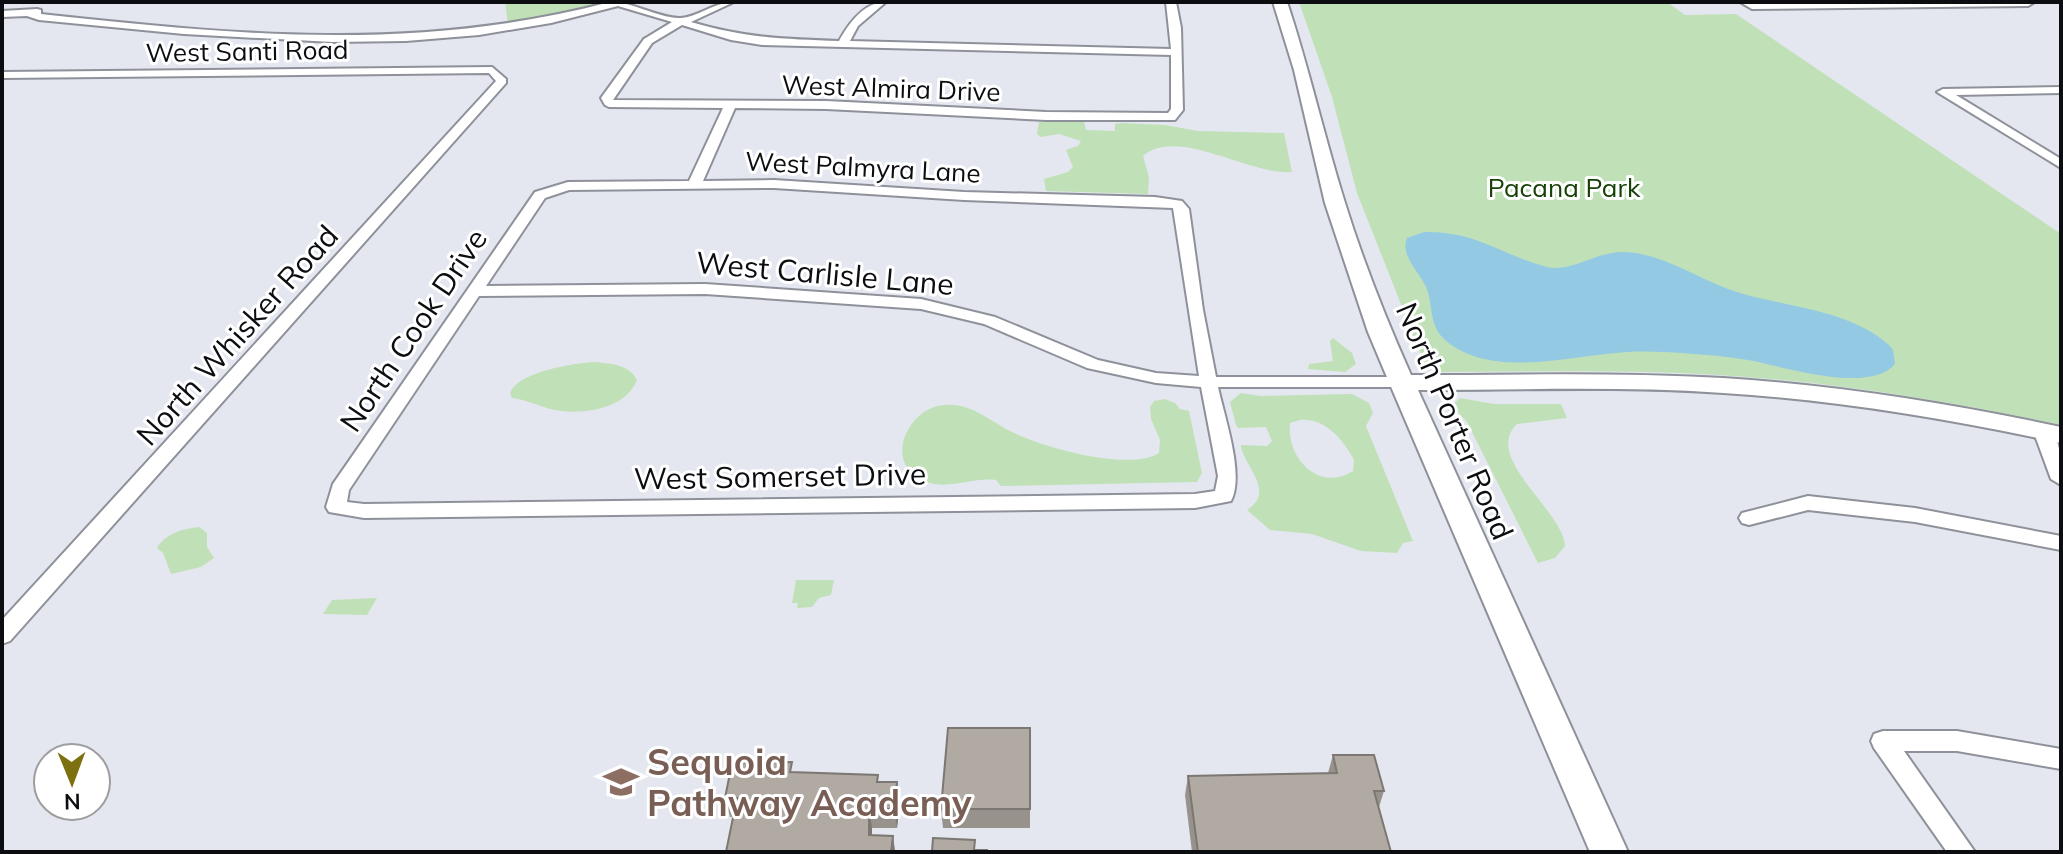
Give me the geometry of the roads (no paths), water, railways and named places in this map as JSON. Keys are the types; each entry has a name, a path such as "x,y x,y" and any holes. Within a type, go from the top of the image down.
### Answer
{"street":[{"path":"2,14 27,12 39,17 116,26 244,35 409,37 554,20 620,2 745,40 1177,52 1171,2"},
{"path":"683,22 729,2"},
{"path":"844,42 854,24 881,2"},
{"name":"North Porter Road","path":"1280,2 1302,70 1335,203 1359,275 1401,382 1609,852"},
{"path":"1748,4 2027,2"},
{"name":"West Almira Drive","path":"683,22 657,34 643,47 607,98 609,103 826,105 1062,116 1171,117 1177,110 1177,52"},
{"name":"West Santi Road","path":"2,75 492,70"},
{"name":"North Whisker Road","path":"2,635 502,81 492,70"},
{"path":"2061,90 1943,92 2061,164"},
{"path":"694,185 730,105"},
{"name":"West Palmyra Lane","path":"547,190 568,186 774,184 1003,198 1177,204 1182,209 1207,382"},
{"name":"North Cook Drive","path":"336,507 340,489 536,199 547,190"},
{"name":"West Carlisle Lane","path":"474,291 705,289 921,304 989,320 1093,364 1156,378 1207,382 1401,382"},
{"name":"West Somerset Drive","path":"336,507 380,511 1195,501 1224,496 1227,476 1207,382"},
{"path":"1401,382 1674,383 1742,387 1892,404 2051,432 2061,479"},
{"path":"1749,518 1808,503 1915,515 2061,543"},
{"path":"1962,852 1883,741 1957,741 2061,759"}],"water":[{"path":"1424,232 1474,239 1531,262 1556,268 1615,252 1653,257 1734,291 1815,310 1854,323 1889,345 1895,364 1883,373 1846,378 1748,360 1669,352 1627,352 1532,362 1483,359 1462,351 1443,338 1435,326 1426,287 1406,251 1407,238"}],"place":[{"name":"Sequoia Pathway Academy","path":"621,782"}],"park label":[{"name":"Pacana Park","path":"1564,187"}]}
